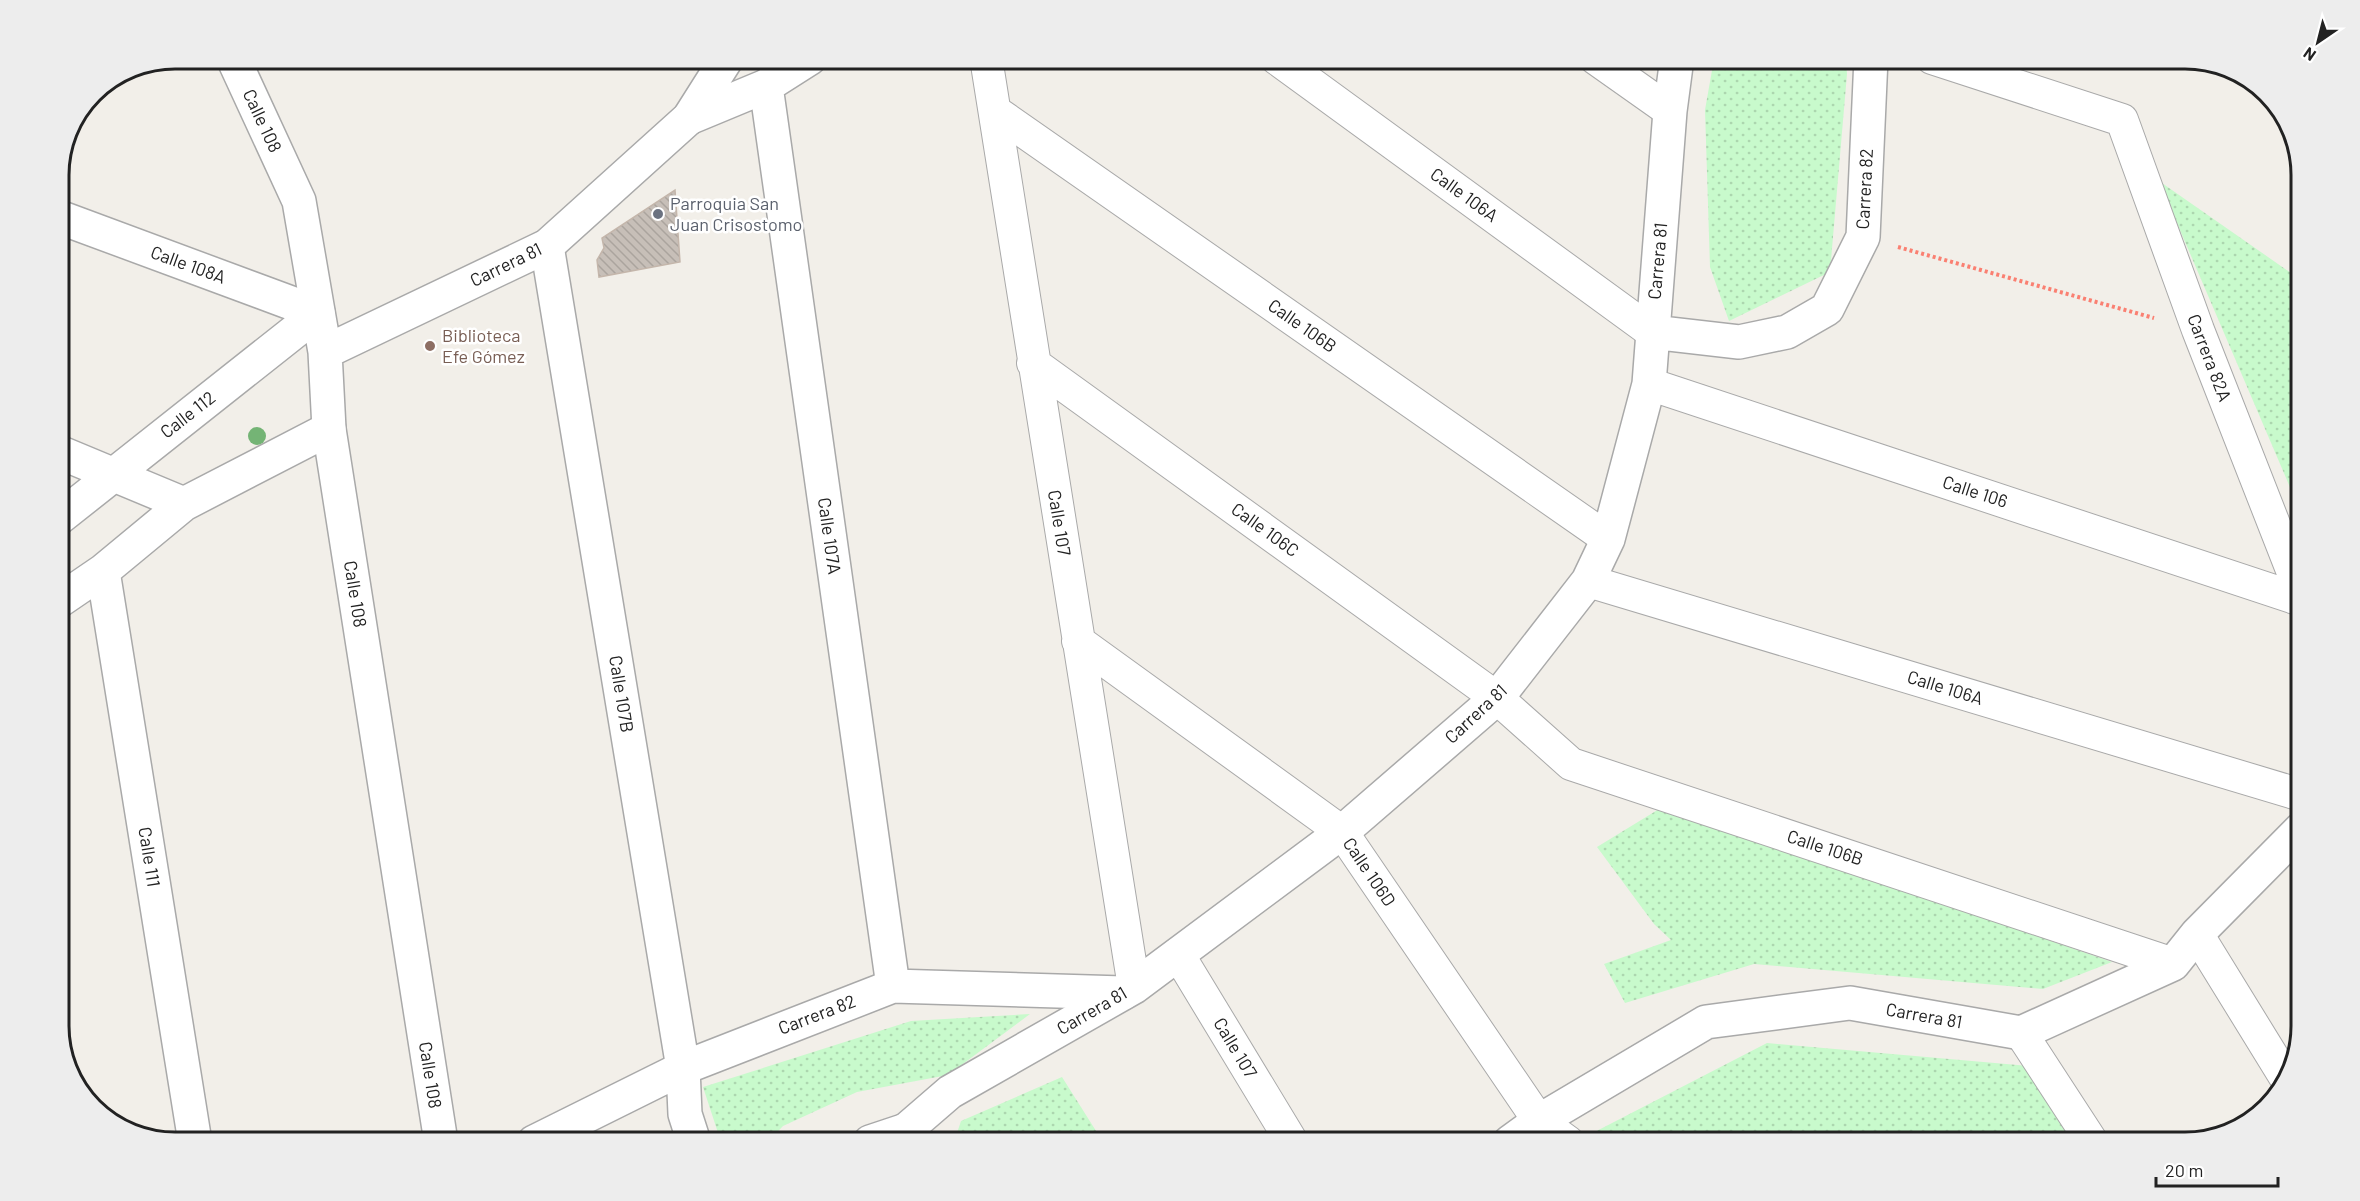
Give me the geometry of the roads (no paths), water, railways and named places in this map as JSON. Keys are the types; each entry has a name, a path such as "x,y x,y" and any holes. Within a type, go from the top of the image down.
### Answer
{"street":[{"name":"Calle 108","path":"238,69 299,201 325,352 329,429 439,1132"},
{"name":"Carrera 81","path":"325,352 547,246 690,118 720,69"},
{"name":"Carrera 81","path":"690,118 766,86 793,69"},
{"name":"Calle 107","path":"988,69 1078,641 1128,990"},
{"name":"Calle 106A","path":"1291,69 1652,332"},
{"path":"1611,69 1670,111"},
{"name":"Carrera 81","path":"910,1132 950,1092 1128,990 1342,832 1497,698 1588,581 1608,539 1649,384 1670,111 1676,69"},
{"name":"Carrera 82","path":"1652,332 1739,342 1787,332 1827,309 1863,237 1871,69"},
{"name":"Carrera 82A","path":"1966,69 2122,120 2198,330 2291,567"},
{"name":"Calle 107A","path":"766,86 893,986"},
{"name":"Calle 106B","path":"996,112 1608,539"},
{"name":"Calle 108A","path":"69,221 318,314"},
{"name":"Calle 107B","path":"547,246 683,1068 685,1114 691,1132"},
{"name":"Calle 112","path":"69,510 318,314"},
{"name":"Calle 106C","path":"1033,363 1497,698"},
{"name":"Calle 106","path":"1649,384 2291,597"},
{"path":"69,594 103,571 184,504 329,429"},
{"path":"69,456 184,504"},
{"name":"Calle 111","path":"103,571 193,1132"},
{"name":"Calle 106A","path":"1588,581 2291,792"},
{"name":"Calle 106D","path":"1078,641 1342,832 1539,1121 1554,1132"},
{"name":"Calle 106B","path":"1497,698 1570,764 2173,964"},
{"path":"2085,1132 2021,1033 2173,964 2197,934 2291,839"},
{"path":"2197,934 2281,1070"},
{"name":"Calle 107","path":"1178,954 1285,1132"},
{"name":"Carrera 82","path":"556,1132 683,1068 893,986 1128,990"},
{"name":"Carrera 81","path":"1524,1132 1539,1121 1706,1022 1850,1003 2021,1033"}],"place":[{"name":"Parroquia San Juan Crisostomo","path":"658,214"},
{"name":"Biblioteca Efe Gómez","path":"430,346"}]}
